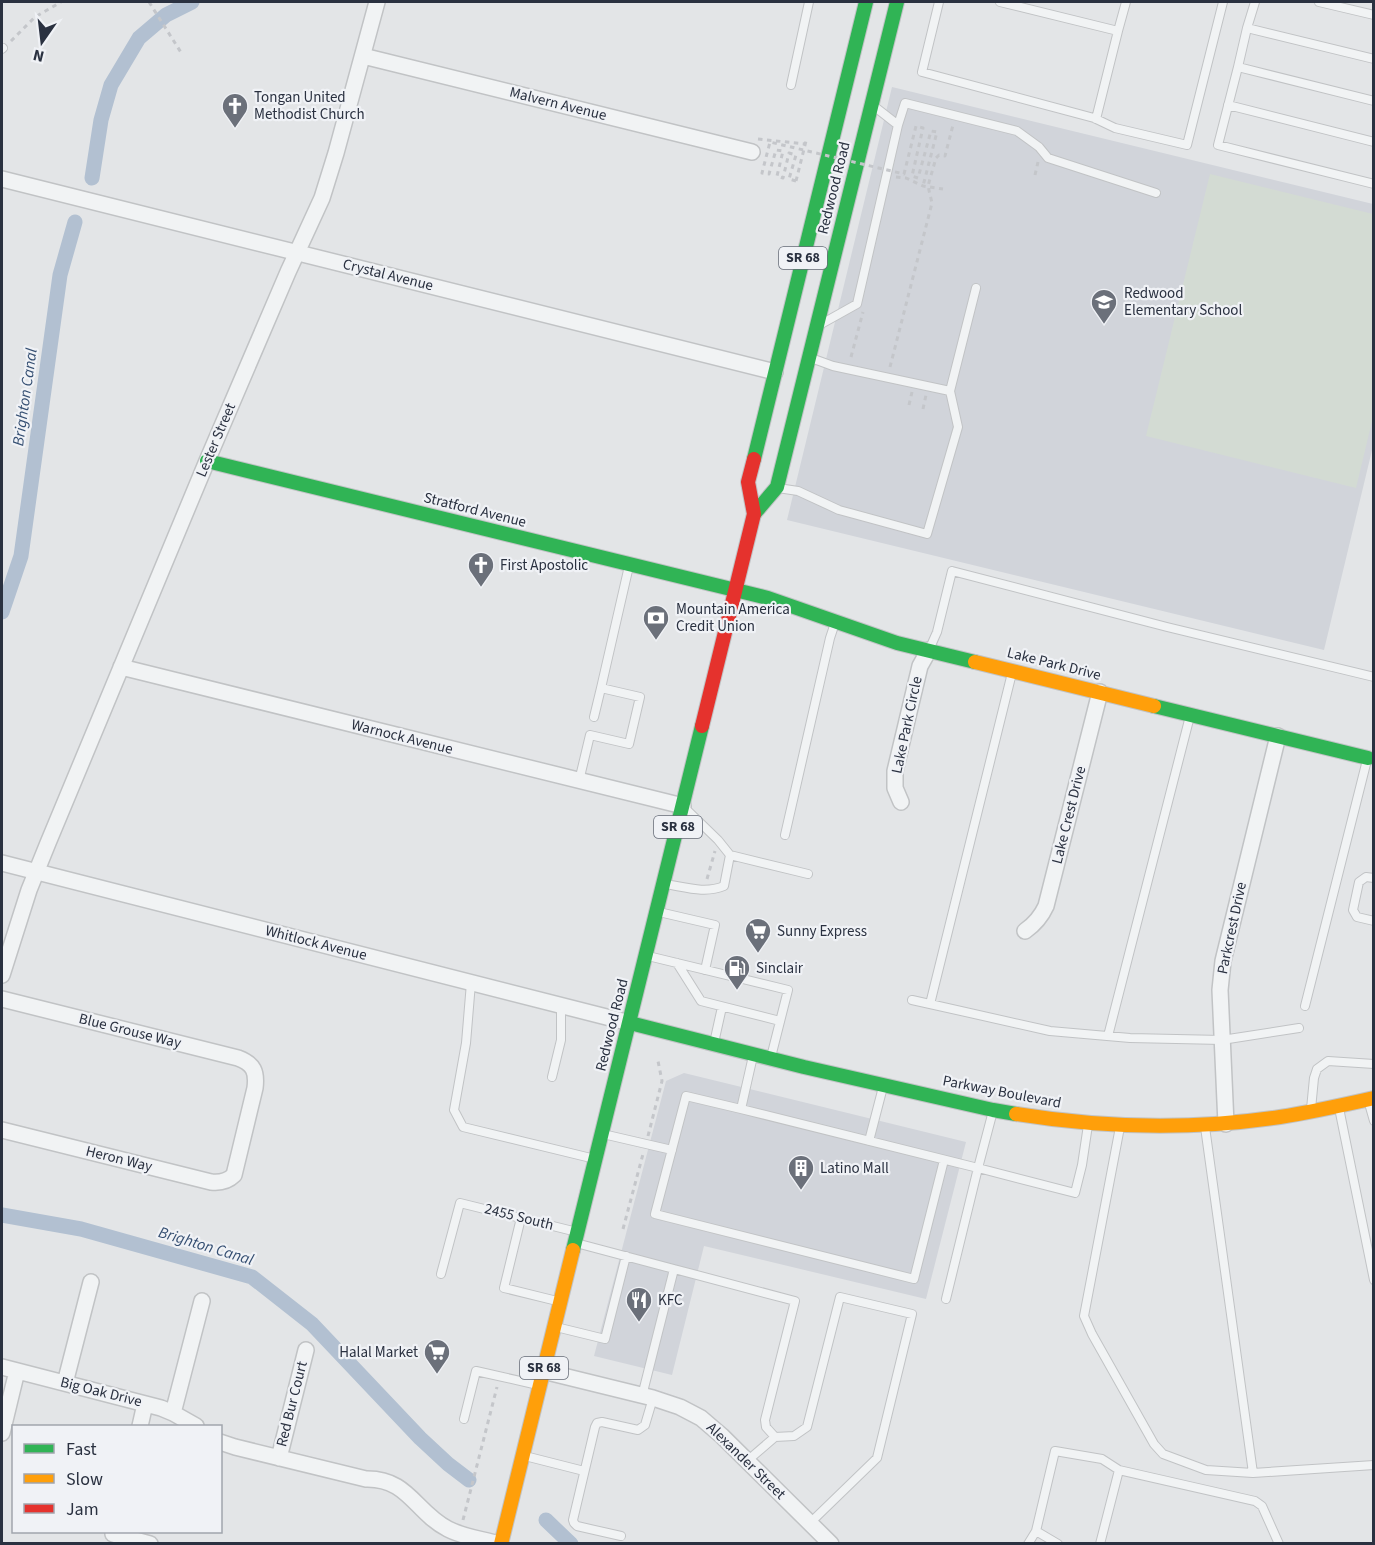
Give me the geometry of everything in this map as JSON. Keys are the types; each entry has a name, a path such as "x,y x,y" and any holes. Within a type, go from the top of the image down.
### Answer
{"main road":[{"name":"Redwood Road","path":"500,1544 736,591 754,514 748,482 866,2"},
{"name":"Redwood Road","path":"754,514 777,487 897,2"},
{"name":"Stratford Avenue","path":"207,461 736,591"},
{"name":"Lake Park Drive","path":"736,591 797,606 873,636 1368,758"},
{"name":"Parkway Boulevard","path":"630,1023 771,1059 993,1110 1088,1124 1226,1124 1311,1112 1371,1098"}],"street":[{"name":"Lester Street","path":"2,975 36,872 207,461 326,186 377,2"},
{"name":"Malvern Avenue","path":"363,56 755,145"},
{"name":"Crystal Avenue","path":"2,179 775,372"},
{"name":"Lake Park Circle","path":"901,802 895,788 895,771 920,666 929,650"},
{"name":"Warnock Avenue","path":"121,667 683,806"},
{"name":"Lake Crest Drive","path":"1025,931 1034,926 1046,906 1100,692"},
{"name":"Parkcrest Drive","path":"1226,1124 1220,990 1223,961 1278,736"},
{"name":"Whitlock Avenue","path":"2,863 630,1023"},
{"name":"Blue Grouse Way","path":"2,999 238,1058 250,1064 255,1069 255,1088 234,1175"},
{"name":"Heron Way","path":"2,1130 211,1182 224,1181 234,1175"},
{"path":"65,1383 91,1281"},
{"path":"174,1413 202,1301"},
{"name":"Red Bur Court","path":"279,1458 306,1350"},
{"name":"Big Oak Drive","path":"2,1367 145,1404 174,1413 194,1425"},
{"path":"2,1432 17,1371"},
{"name":"Alexander Street","path":"542,1378 647,1397 680,1407 701,1418 831,1544"},
{"path":"140,1425 145,1404"},
{"path":"222,1443 366,1479 421,1509 449,1530 500,1544"},
{"path":"113,1536 150,1544"}],"lane":[{"path":"791,85 809,2"},
{"path":"939,2 922,72 1096,119 1115,128 1187,145 1223,2"},
{"path":"1000,2 1029,5 1118,30"},
{"path":"1096,119 1126,2"},
{"path":"1255,2 1218,145 1374,184"},
{"path":"1319,2 1374,15"},
{"path":"1247,28 1374,59"},
{"path":"1238,67 1374,101"},
{"path":"816,327 857,303 905,103 1017,131 1040,147 1048,158 1156,193"},
{"path":"872,104 898,125"},
{"path":"1228,105 1374,142"},
{"path":"777,487 798,491 839,510 927,534 958,427 950,391 976,288"},
{"path":"809,357 833,366 950,391"},
{"path":"594,717 630,565"},
{"path":"929,650 937,632 952,571 1167,627 1374,677"},
{"path":"785,835 835,621"},
{"path":"930,1004 1013,670"},
{"path":"579,781 590,733 629,744 636,716 640,697 601,688"},
{"path":"1108,1036 1191,715"},
{"path":"1305,1006 1368,758"},
{"path":"683,806 730,855 808,874"},
{"path":"664,883 716,890 724,886 730,855"},
{"path":"1374,879 1366,877 1359,882 1353,910 1357,917 1374,921"},
{"path":"657,912 715,925 705,970"},
{"path":"646,955 788,990 771,1059"},
{"path":"677,963 701,1001 780,1021"},
{"path":"471,983 466,1043 454,1110 464,1127 596,1160"},
{"path":"912,1000 1050,1031 1130,1038 1222,1040 1299,1028"},
{"path":"552,1077 561,1040 561,1005"},
{"path":"714,1044 722,1007"},
{"path":"741,1109 754,1054"},
{"path":"1311,1112 1317,1069 1328,1061 1374,1064"},
{"path":"870,1141 883,1085"},
{"path":"944,1160 914,1279 655,1214 686,1096 1075,1192 1082,1165 1088,1124"},
{"path":"1371,1098 1374,1121"},
{"path":"1339,1106 1374,1280"},
{"path":"946,1299 993,1110"},
{"path":"1120,1125 1084,1316 1149,1434 1163,1454 1206,1470 1253,1473 1374,1465"},
{"path":"1204,1125 1253,1473"},
{"path":"602,1134 672,1150"},
{"name":"2455 South","path":"441,1274 460,1203 521,1218 626,1256 795,1300 765,1420 766,1427 775,1437"},
{"path":"521,1218 504,1288 561,1302"},
{"path":"555,1326 605,1339 626,1256"},
{"path":"621,1536 577,1526 573,1520 597,1423 602,1422 638,1430 645,1425 647,1397 674,1269"},
{"path":"747,1461 775,1437 794,1436 807,1427 840,1296 912,1314 877,1458 810,1523"},
{"path":"464,1419 476,1371 500,1376 542,1378"},
{"path":"1028,1544 1036,1531 1055,1451 1102,1459 1119,1470 1255,1501 1263,1506 1279,1544"},
{"path":"523,1455 584,1471"},
{"path":"1101,1544 1119,1470"},
{"path":"1036,1531 1058,1544"}],"path":[{"path":"2,49 35,17 61,2"},
{"path":"149,2 182,54"},
{"path":"890,367 932,203 928,186 936,158 945,156 953,125"},
{"path":"755,145 806,143 796,181 789,179 796,155 789,153 783,178 777,176 783,152 776,150 769,174 762,172 770,142 904,174 916,126 923,128 912,176 918,178 932,131 938,132 923,186"},
{"path":"896,177 906,178 923,186 943,189"},
{"path":"851,357 865,305"},
{"path":"909,405 913,390"},
{"path":"923,409 927,394"},
{"path":"705,890 718,840"},
{"path":"462,1522 500,1376"}],"shaded area":[{"name":"Redwood Elementary School","path":"892,87 1373,204 1373,446 1324,650 787,520"},
{"path":"1210,174 1373,214 1373,417 1356,488 1146,436"},
{"path":"684,1073 966,1142 926,1299 704,1246 672,1375 594,1356 666,1081"}],"waterway":[{"name":"Brighton Canal","path":"92,178 101,120 111,85 139,38 166,15 192,2"},
{"name":"Brighton Canal","path":"2,612 21,556 60,275 75,222"},
{"name":"Brighton Canal","path":"2,1215 81,1229 252,1277 312,1324 420,1438 469,1480"},
{"name":"Brighton Canal","path":"546,1520 571,1544"}],"traffic: fast":[{"path":"754,459 866,2"},
{"path":"754,514 777,487 897,2"},
{"path":"207,461 768,598 897,643 975,662"},
{"path":"1154,706 1368,758"},
{"path":"573,1250 702,726"},
{"path":"630,1023 804,1067 1016,1114"}],"traffic: slow":[{"path":"975,662 1154,706"},
{"path":"1016,1114 1115,1125 1214,1124 1280,1117 1374,1098"},
{"path":"501,1544 573,1250"}],"traffic: jam":[{"path":"702,726 754,514 748,482 754,459"}],"place":[{"name":"Tongan United Methodist Church","path":"235,129"},
{"name":"Redwood Elementary School","path":"1104,325"},
{"name":"First Apostolic","path":"481,588"},
{"name":"Mountain America Credit Union","path":"656,641"},
{"name":"Sunny Express","path":"758,954"},
{"name":"Sinclair","path":"737,991"},
{"name":"Latino Mall","path":"801,1191"},
{"name":"KFC","path":"639,1323"},
{"name":"Halal Market","path":"437,1375"}]}
